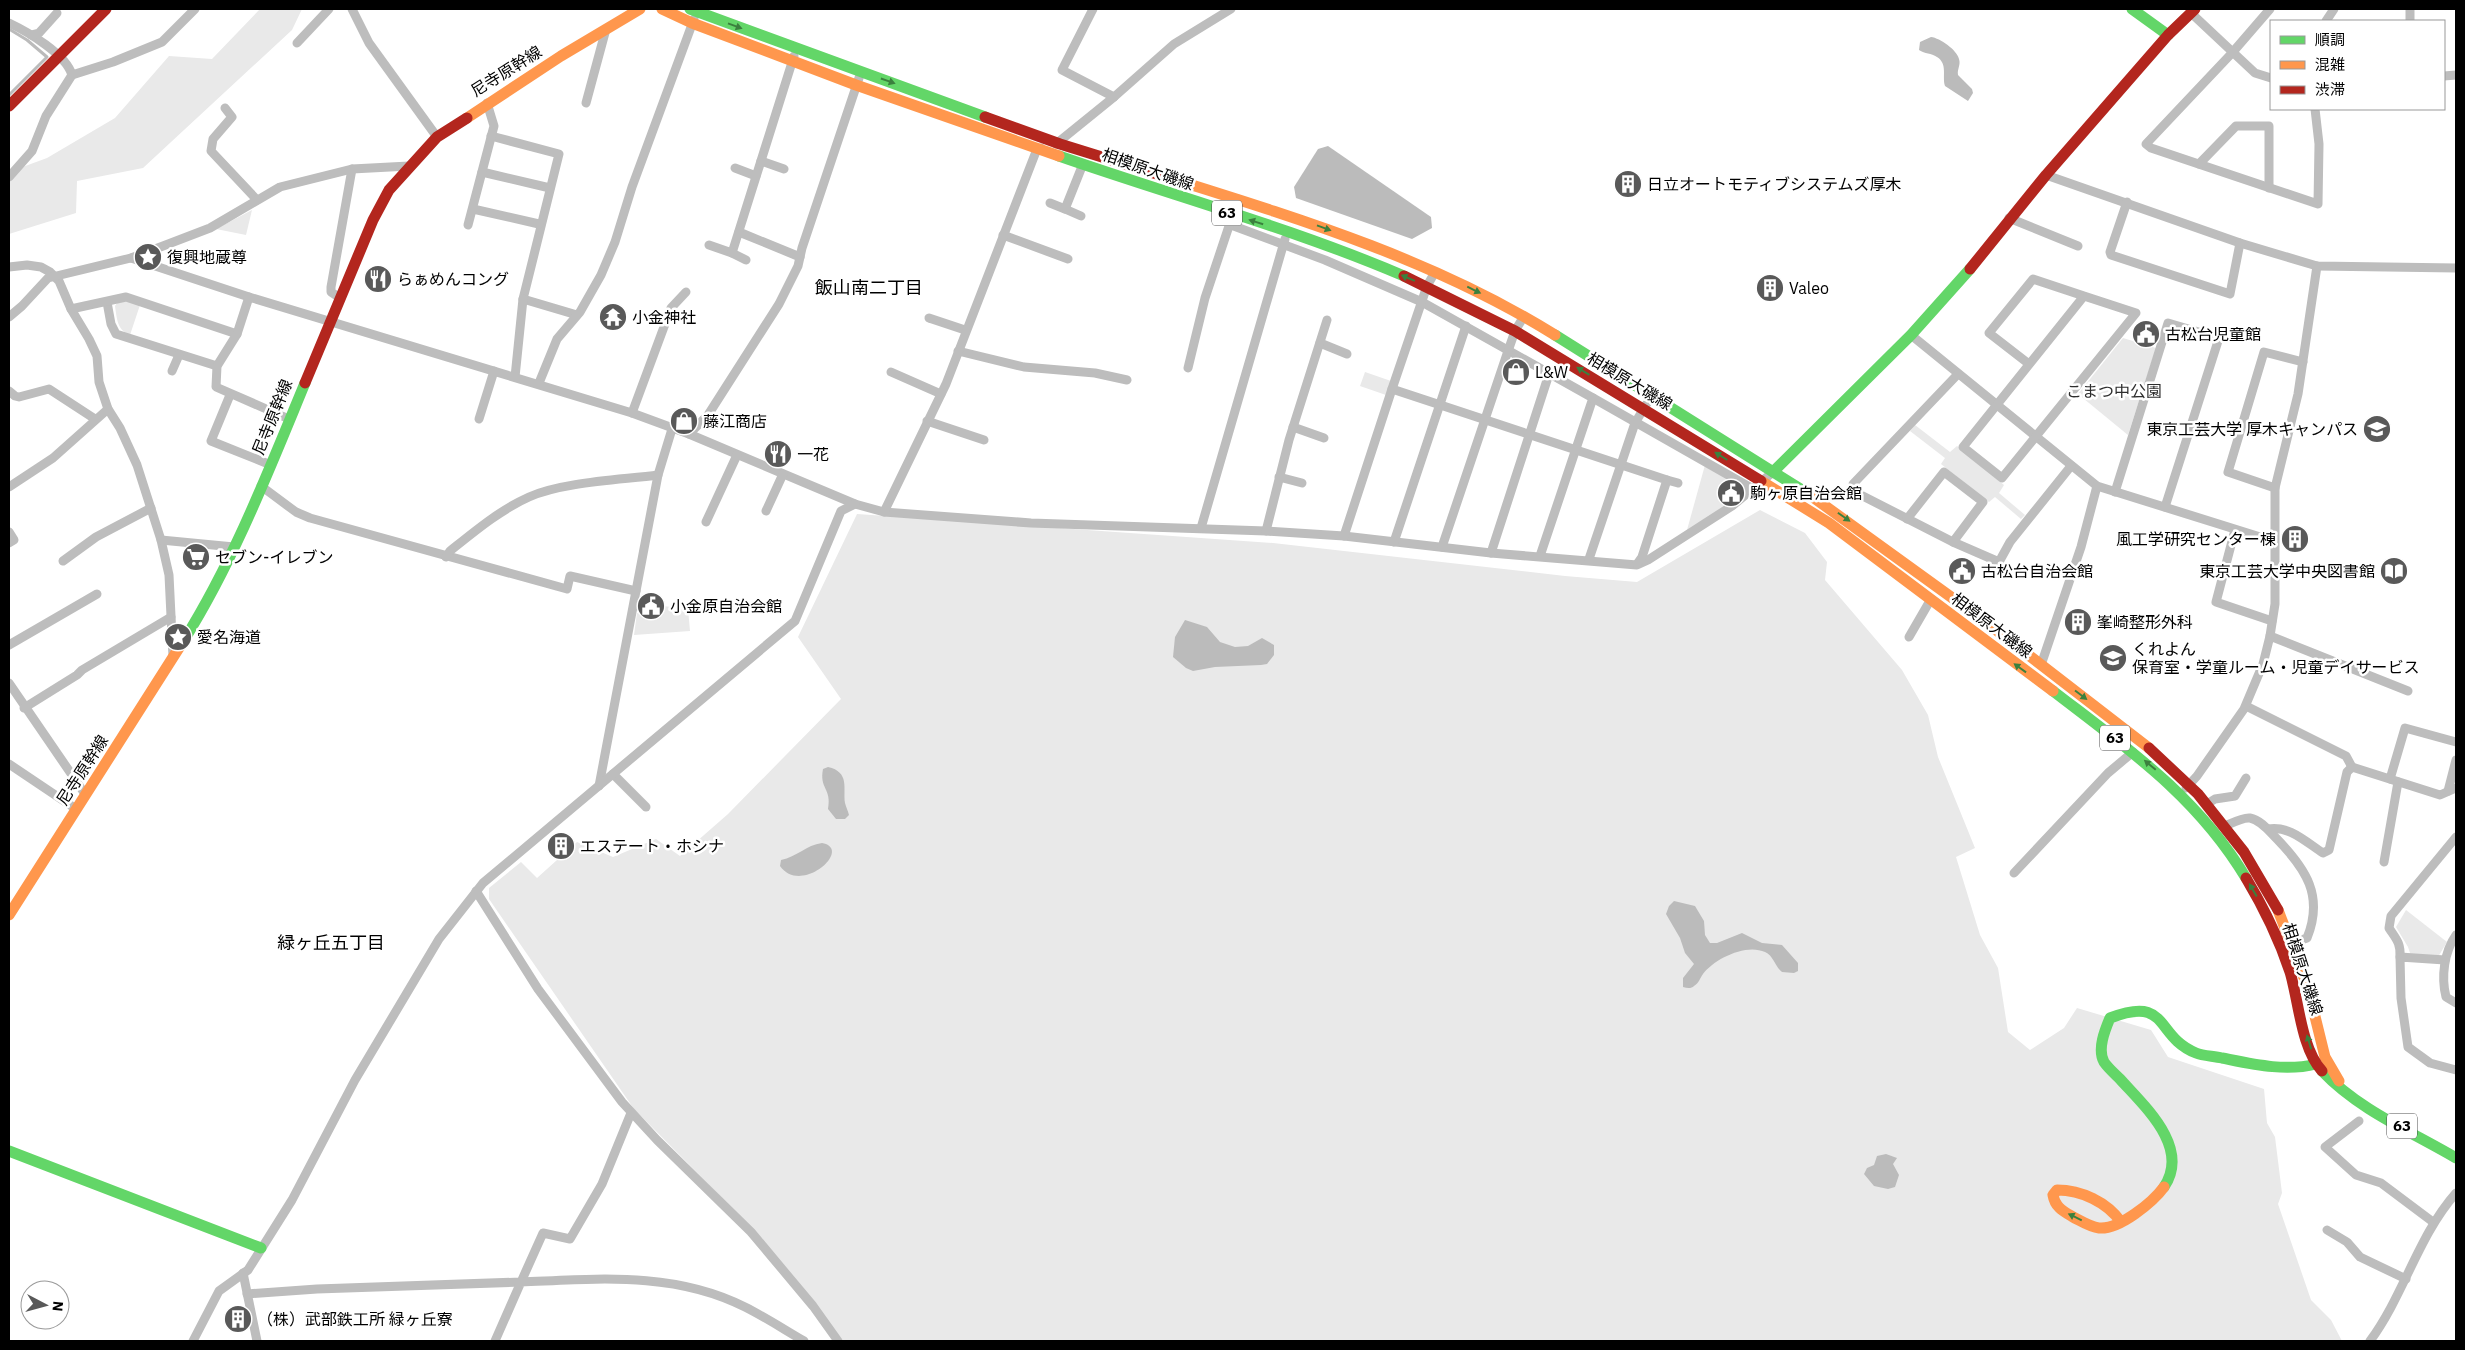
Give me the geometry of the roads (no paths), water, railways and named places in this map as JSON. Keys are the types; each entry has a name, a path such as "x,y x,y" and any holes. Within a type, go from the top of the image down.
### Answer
{"main road":[{"path":"9,106 57,55 106,9"},
{"name":"尼寺原幹線","path":"9,916 198,617 234,547 271,465 373,220 389,190 437,137 487,103 640,9"},
{"name":"相模原大磯線","path":"662,9 693,14 796,48 1060,144 1238,199 1374,246 1434,272 1524,316 1842,515 2142,741 2190,785 2207,804 2225,826 2261,879 2293,943 2308,988 2325,1057 2334,1075 2348,1092"},
{"path":"2132,9 2168,35"},
{"path":"1773,472 1911,335 1958,283 2009,218 2046,175 2168,35 2192,11"},
{"name":"相模原大磯線","path":"693,14 792,60 856,85 1083,164 1232,220 1287,232 1364,259 1427,286 1515,331 1763,481 1829,524 1931,599 1971,632 2134,752 2180,794 2220,837 2270,920 2296,993 2316,1064 2330,1080 2370,1108 2455,1155"},
{"path":"2121,1222 2117,1214 2109,1208 2072,1191 2057,1190 2053,1195 2054,1202 2059,1209 2101,1228 2121,1222 2139,1209 2165,1186 2170,1173 2172,1156 2169,1142 2160,1127 2104,1062 2100,1049 2103,1034 2110,1018 2133,1010 2144,1009 2154,1013 2188,1049 2196,1053 2292,1068 2308,1067 2316,1064"},
{"path":"9,1151 261,1248"}],"street":[{"path":"9,177 32,151 46,116 72,75 113,62 162,42 195,9"},
{"path":"297,43 329,9"},
{"path":"352,9 369,43 437,137"},
{"path":"1093,9 1062,70 1114,97"},
{"path":"884,512 940,394 1037,149 1060,144 1174,44 1231,9"},
{"path":"2270,9 2232,53 2146,144 2152,148 2318,204 2319,144 2314,110"},
{"path":"2327,20 2334,9"},
{"path":"2192,11 2232,53 2255,73 2270,78"},
{"path":"31,35 39,32 57,13"},
{"path":"539,384 557,339 578,315 601,275 615,242 632,187 693,14"},
{"path":"9,23 31,35 57,55 70,67 72,75"},
{"path":"586,103 606,29"},
{"path":"732,253 796,48"},
{"path":"689,434 708,415 779,304 798,266 861,72"},
{"path":"468,225 494,122 487,103"},
{"path":"225,108 232,117 213,139 211,151 257,200"},
{"path":"2200,164 2236,126 2269,126 2269,188"},
{"path":"491,136 559,154 540,224 523,299 515,377"},
{"path":"761,162 784,169"},
{"path":"1065,209 1083,164"},
{"path":"9,317 48,278 131,258 210,228 280,187 352,168 409,166"},
{"path":"340,298 331,292 331,287 352,168"},
{"path":"735,168 756,176"},
{"path":"482,172 550,188"},
{"path":"2046,175 2240,243 2317,266 2456,268"},
{"path":"1188,368 1205,298 1238,199"},
{"path":"2127,202 2110,252 2111,255 2230,294 2240,243"},
{"path":"1050,203 1082,216"},
{"path":"473,208 540,224"},
{"path":"2009,218 2078,246"},
{"path":"1232,220 1283,244 1422,302 1753,489"},
{"path":"739,232 800,257"},
{"path":"1201,528 1287,232"},
{"path":"1003,235 1068,259"},
{"path":"709,245 746,260"},
{"path":"131,258 249,297 632,413 689,434 855,504 884,512 1031,523 1201,528 1344,536 1491,553 1589,559 1637,565 1648,560 1732,506 1773,472"},
{"path":"9,267 27,265 41,267 50,272 59,281 71,309 90,339 97,356 99,382 108,408 137,465 161,540 168,575 173,658"},
{"path":"2180,794 2190,785 2246,706 2263,664 2270,636 2274,604 2273,541 2275,488 2303,362 2317,266"},
{"path":"1344,536 1427,286 1434,272"},
{"path":"2029,364 1989,333 2033,279 2136,313 2002,478 1963,447 2084,296"},
{"path":"632,413 671,308 689,293 676,289"},
{"path":"71,309 126,297 238,334"},
{"path":"249,297 238,334 217,366 216,387 230,395 289,419"},
{"path":"523,299 578,315"},
{"path":"107,302 111,324 116,334 217,366"},
{"path":"1442,547 1508,350 1515,331 1524,316"},
{"path":"929,318 965,330"},
{"path":"1266,531 1293,427 1326,320"},
{"path":"2115,492 2168,323 2219,338 2164,507"},
{"path":"1394,542 1466,326"},
{"path":"1911,335 2097,486 2273,541"},
{"path":"1320,343 1347,354"},
{"path":"958,351 1024,367 1116,373 1127,380"},
{"path":"2275,488 2228,472 2264,352 2303,362"},
{"path":"172,371 178,355"},
{"path":"1191,356 1201,358"},
{"path":"483,416 494,371"},
{"path":"898,372 940,394"},
{"path":"1491,553 1549,374"},
{"path":"1958,374 1853,484 1853,491 1953,542 1999,562 2010,542 2071,466"},
{"path":"9,391 19,397 49,389 95,419"},
{"path":"1392,389 1574,451 1678,483"},
{"path":"230,395 211,440 271,465"},
{"path":"1589,559 1635,423 1652,395"},
{"path":"18,407 19,397"},
{"path":"1540,556 1593,398"},
{"path":"9,487 53,458 108,408"},
{"path":"927,421 983,437"},
{"path":"1293,427 1324,438"},
{"path":"599,786 658,475 672,429"},
{"path":"706,522 717,510 737,455"},
{"path":"1907,518 1944,472 1983,502 1953,542"},
{"path":"766,511 783,474"},
{"path":"446,557 450,551 494,517 530,497 573,486 658,475"},
{"path":"1279,477 1302,483"},
{"path":"1637,565 1642,557 1666,480"},
{"path":"261,486 296,512 303,515 446,557 567,589 570,576 636,591"},
{"path":"2041,665 2081,547 2097,486"},
{"path":"193,1341 219,1291 248,1270 292,1200 355,1080 439,939 476,891 795,621 840,511 855,504"},
{"path":"70,560 151,508"},
{"path":"2235,530 2216,602 2272,621"},
{"path":"9,532 14,540 9,543"},
{"path":"161,540 234,547"},
{"path":"9,645 30,638 77,610 97,594"},
{"path":"1909,636 1931,599"},
{"path":"24,708 82,670 171,617"},
{"path":"2270,636 2401,692"},
{"path":"9,683 24,708 85,794"},
{"path":"2246,706 2346,756 2352,767 2440,795 2452,790 2456,760"},
{"path":"2384,862 2394,780 2405,728 2456,742"},
{"path":"2014,872 2108,772 2134,752"},
{"path":"9,764 76,809"},
{"path":"2268,829 2278,827 2323,853 2329,850 2347,772 2352,767"},
{"path":"612,774 646,807"},
{"path":"2207,804 2215,799 2235,796 2246,778"},
{"path":"2225,826 2248,818 2253,819 2268,829 2297,861 2305,874 2312,894 2314,920 2306,938 2293,943"},
{"path":"2456,837 2391,916 2389,928 2398,940 2401,948 2401,998 2408,1047 2430,1062 2456,1070"},
{"path":"2386,851 2396,852"},
{"path":"476,891 538,989 631,1113 751,1232 813,1306 838,1341"},
{"path":"2456,935 2449,945 2445,960 2446,997 2456,1003"},
{"path":"2400,957 2445,960"},
{"path":"495,1341 543,1233 570,1239 602,1184 631,1113"},
{"path":"2359,1121 2326,1147 2356,1175 2381,1183 2433,1222"},
{"path":"2370,1341 2406,1279 2433,1222 2456,1193"},
{"path":"2332,1231 2347,1242 2360,1257 2406,1279"},
{"path":"243,1273 257,1341"},
{"path":"247,1294 317,1289 622,1278 682,1285 708,1291 745,1306 804,1341"}],"waterway":[{"path":"9,29 27,40 47,57 9,95"}],"place":[{"name":"日立オートモティブシステムズ厚木","path":"1628,184"},
{"name":"復興地蔵尊","path":"148,257"},
{"name":"らぁめんコング","path":"378,279"},
{"name":"Valeo","path":"1770,288"},
{"name":"小金神社","path":"613,317"},
{"name":"古松台児童館","path":"2146,334"},
{"name":"L&W","path":"1516,372"},
{"name":"藤江商店","path":"684,421"},
{"name":"東京工芸大学 厚木キャンパス","path":"2377,429"},
{"name":"一花","path":"778,454"},
{"name":"駒ヶ原自治会館","path":"1731,493"},
{"name":"風工学研究センター棟","path":"2295,539"},
{"name":"セブン-イレブン","path":"196,557"},
{"name":"古松台自治会館","path":"1962,571"},
{"name":"東京工芸大学中央図書館","path":"2394,571"},
{"name":"小金原自治会館","path":"651,606"},
{"name":"峯崎整形外科","path":"2078,622"},
{"name":"愛名海道","path":"178,637"},
{"name":"くれよん 保育室・学童ルーム・児童デイサービス","path":"2113,658"},
{"name":"エステート・ホシナ","path":"561,846"},
{"name":"（株）武部鉄工所 緑ヶ丘寮","path":"238,1319"}],"district":[{"name":"飯山南二丁目","path":"869,288"},
{"name":"緑ヶ丘五丁目","path":"331,943"}],"park label":[{"name":"こまつ中公園","path":"2114,391"}]}
